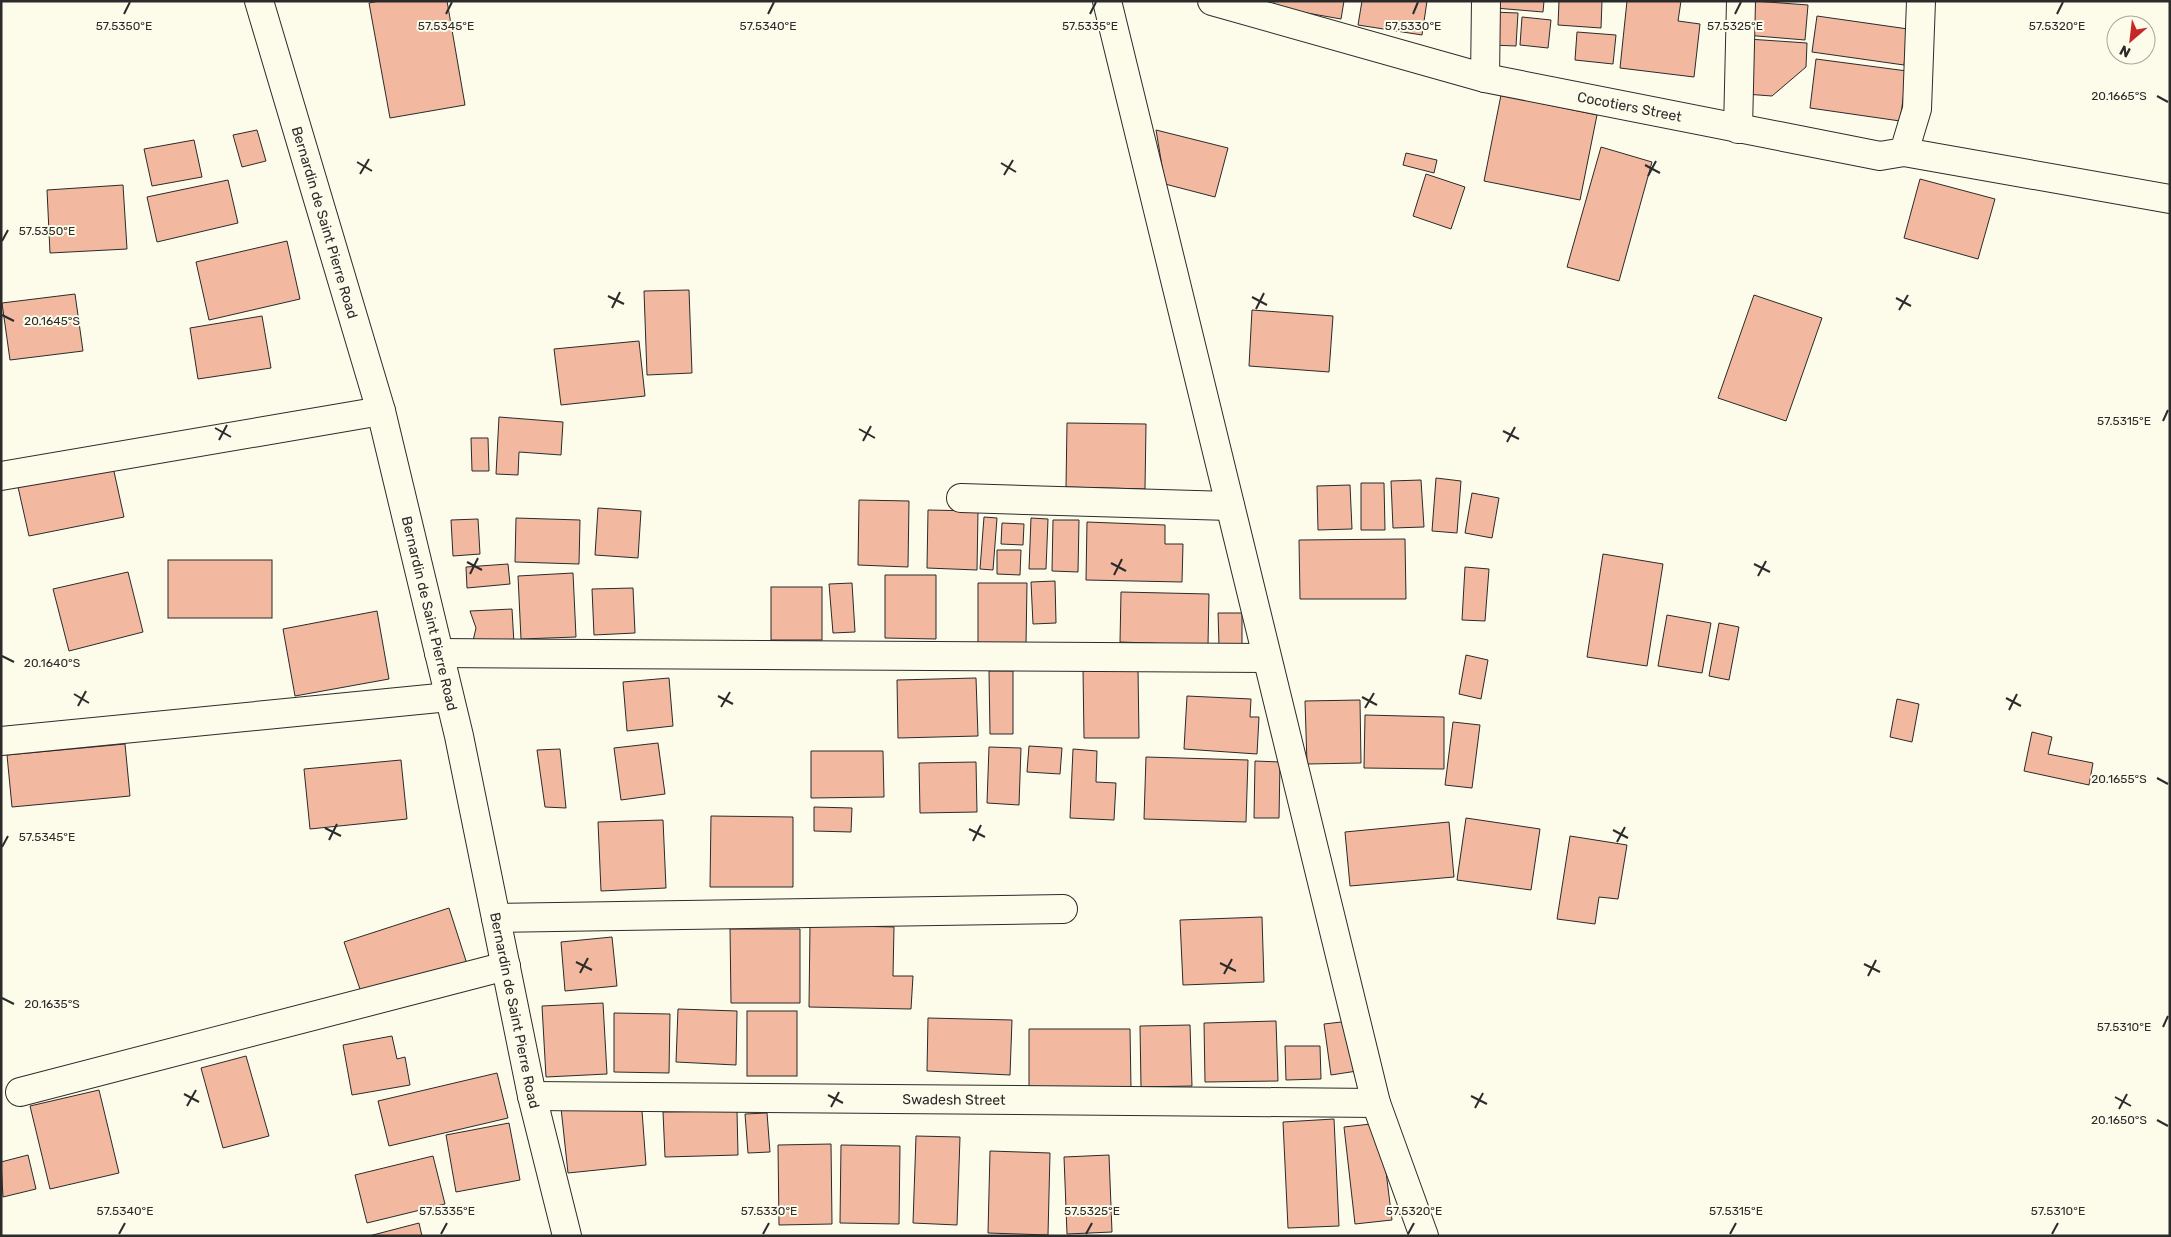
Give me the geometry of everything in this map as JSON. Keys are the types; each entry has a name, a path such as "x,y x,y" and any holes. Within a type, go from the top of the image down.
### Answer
{"street":[{"name":"Bernardin de Saint Pierre Road","path":"259,1 381,411 449,697 532,1096 567,1236"},
{"path":"1107,1 1376,1103 1424,1236"},
{"name":"Cocotiers Street","path":"1212,1 1485,78 1880,156 1904,152 2170,200"},
{"path":"1485,78 1486,1"},
{"path":"1738,129 1741,1"},
{"path":"1904,152 1917,109 1921,1"},
{"path":"1,476 381,411"},
{"path":"961,498 1230,506"},
{"path":"438,653 1266,658"},
{"path":"1,741 449,697"},
{"path":"496,918 1063,909"},
{"path":"20,1092 506,966"},
{"name":"Swadesh Street","path":"532,1096 1376,1103"}],"building":[{"path":"379,1 447,1 465,105 390,118 369,3"},
{"path":"1274,1 1344,1 1341,19 1273,7"},
{"path":"1362,1 1427,1 1422,35 1358,25"},
{"path":"1495,1 1544,1 1543,12 1495,8"},
{"path":"1559,1 1602,1 1601,28 1558,25"},
{"path":"1627,1 1681,1 1678,21 1700,24 1694,77 1620,68"},
{"path":"1754,1 1808,5 1805,40 1745,35"},
{"path":"1493,12 1518,13 1516,46 1491,45"},
{"path":"1817,16 1908,29 1904,65 1812,52"},
{"path":"1522,17 1551,20 1548,48 1520,45"},
{"path":"1577,32 1616,35 1613,64 1575,60"},
{"path":"1748,39 1807,43 1806,67 1772,96 1745,94"},
{"path":"1816,59 1907,71 1900,121 1810,108"},
{"path":"1501,95 1597,115 1580,200 1484,181"},
{"path":"257,130 266,161 242,167 233,135"},
{"path":"1156,130 1228,148 1215,197 1165,184"},
{"path":"194,140 202,177 152,186 144,149"},
{"path":"1601,147 1652,162 1619,281 1567,267"},
{"path":"1406,153 1437,160 1434,173 1403,165"},
{"path":"1426,174 1465,187 1451,229 1413,216"},
{"path":"1920,179 1995,199 1978,259 1904,238"},
{"path":"228,180 238,223 157,242 147,197"},
{"path":"123,185 127,249 50,253 47,190"},
{"path":"287,241 300,299 209,320 196,262"},
{"path":"689,290 692,373 647,375 644,291"},
{"path":"75,294 83,351 10,360 2,303"},
{"path":"1754,295 1822,318 1786,421 1718,398"},
{"path":"1252,310 1333,316 1329,372 1249,366"},
{"path":"262,316 271,368 198,379 190,328"},
{"path":"639,341 645,396 561,405 554,349"},
{"path":"499,417 563,422 561,455 519,452 518,475 496,474"},
{"path":"1067,423 1146,424 1145,489 1066,487"},
{"path":"471,438 488,438 489,471 472,471"},
{"path":"113,467 124,517 29,536 18,487"},
{"path":"1436,478 1461,481 1457,533 1432,531"},
{"path":"1421,480 1424,527 1393,528 1391,481"},
{"path":"1361,483 1384,483 1385,530 1361,530"},
{"path":"1350,485 1352,529 1318,530 1317,486"},
{"path":"1472,493 1499,498 1492,538 1465,533"},
{"path":"859,500 909,501 908,567 858,565"},
{"path":"598,508 641,511 638,558 595,555"},
{"path":"928,510 978,511 977,570 927,568"},
{"path":"984,517 997,518 993,570 980,569"},
{"path":"516,518 580,520 579,564 515,562"},
{"path":"1031,518 1048,519 1046,569 1029,569"},
{"path":"478,519 480,554 453,556 451,520"},
{"path":"1053,520 1079,520 1078,572 1052,571"},
{"path":"1087,522 1165,525 1165,544 1183,544 1182,582 1086,580"},
{"path":"1002,523 1024,524 1023,545 1001,544"},
{"path":"1405,539 1406,599 1300,599 1299,540"},
{"path":"997,550 1021,550 1020,575 997,574"},
{"path":"1603,554 1663,564 1647,666 1587,657"},
{"path":"168,560 272,560 272,618 168,618"},
{"path":"508,564 510,584 467,588 466,567"},
{"path":"1465,567 1489,569 1485,621 1462,620"},
{"path":"128,572 143,632 69,651 53,589"},
{"path":"573,573 576,637 521,639 518,576"},
{"path":"885,575 936,575 936,639 885,638"},
{"path":"1055,581 1056,623 1033,624 1031,582"},
{"path":"852,583 855,632 833,633 829,584"},
{"path":"978,583 1027,583 1026,645 978,645"},
{"path":"771,587 822,587 822,640 771,640"},
{"path":"633,588 635,633 594,635 592,589"},
{"path":"1121,592 1209,594 1208,645 1120,642"},
{"path":"512,609 514,644 472,645 476,628 470,611"},
{"path":"377,611 389,679 295,696 283,629"},
{"path":"1218,613 1242,613 1242,644 1219,645"},
{"path":"1667,615 1711,623 1702,673 1658,666"},
{"path":"1719,623 1739,627 1729,680 1709,676"},
{"path":"1466,655 1488,660 1481,699 1459,694"},
{"path":"1083,669 1138,669 1139,738 1084,738"},
{"path":"989,671 1013,671 1013,734 990,734"},
{"path":"669,678 673,726 627,731 623,682"},
{"path":"976,678 978,736 898,738 897,680"},
{"path":"1187,696 1251,699 1250,717 1259,717 1257,754 1184,749"},
{"path":"1897,699 1919,704 1912,742 1890,737"},
{"path":"1360,700 1361,763 1307,764 1305,701"},
{"path":"1365,715 1444,717 1444,769 1364,768"},
{"path":"1453,722 1480,725 1472,788 1445,785"},
{"path":"2032,732 2052,737 2048,754 2093,763 2089,785 2024,771"},
{"path":"658,743 665,794 621,800 614,748"},
{"path":"125,744 130,796 12,807 7,755"},
{"path":"1029,746 1062,748 1060,774 1027,772"},
{"path":"989,747 1021,748 1019,805 987,803"},
{"path":"560,749 566,808 545,807 537,750"},
{"path":"1073,749 1097,751 1096,782 1116,783 1114,820 1070,818"},
{"path":"811,751 883,751 884,797 811,798"},
{"path":"1146,757 1248,760 1246,822 1144,819"},
{"path":"401,760 407,819 310,829 304,769"},
{"path":"1255,761 1280,762 1279,818 1254,818"},
{"path":"976,762 977,812 920,813 919,763"},
{"path":"814,807 852,808 851,832 814,831"},
{"path":"711,816 793,817 793,887 710,887"},
{"path":"1466,818 1540,829 1531,890 1457,880"},
{"path":"663,820 666,888 601,891 598,822"},
{"path":"1449,822 1454,877 1350,886 1345,832"},
{"path":"1570,836 1627,845 1618,899 1599,897 1595,924 1557,919"},
{"path":"449,908 467,964 363,998 344,942"},
{"path":"1262,917 1264,982 1183,985 1180,920"},
{"path":"810,925 894,927 893,976 913,976 911,1009 809,1007"},
{"path":"730,929 800,929 800,1003 731,1003"},
{"path":"612,937 617,986 565,991 561,942"},
{"path":"603,1003 607,1074 546,1077 542,1006"},
{"path":"678,1009 737,1011 736,1065 676,1062"},
{"path":"747,1011 797,1011 797,1076 747,1076"},
{"path":"614,1013 670,1014 669,1073 614,1072"},
{"path":"928,1018 1012,1020 1010,1075 927,1071"},
{"path":"1276,1021 1278,1081 1205,1082 1204,1023"},
{"path":"1350,1021 1357,1071 1331,1075 1324,1024"},
{"path":"1190,1025 1192,1086 1141,1087 1140,1026"},
{"path":"1029,1029 1130,1029 1131,1088 1029,1088"},
{"path":"392,1036 397,1059 405,1057 410,1085 352,1095 343,1045"},
{"path":"1285,1046 1320,1046 1321,1079 1286,1080"},
{"path":"246,1056 269,1136 223,1148 201,1068"},
{"path":"497,1073 508,1118 389,1146 378,1101"},
{"path":"99,1090 119,1173 50,1189 30,1106"},
{"path":"561,1108 642,1111 646,1165 568,1173"},
{"path":"737,1111 738,1155 665,1157 663,1112"},
{"path":"767,1113 770,1152 748,1153 745,1114"},
{"path":"1334,1119 1339,1226 1288,1228 1283,1122"},
{"path":"509,1123 520,1180 456,1192 446,1135"},
{"path":"1380,1123 1392,1220 1355,1224 1344,1127"},
{"path":"916,1136 960,1137 957,1225 913,1223"},
{"path":"831,1144 832,1224 779,1225 778,1145"},
{"path":"841,1145 900,1146 899,1224 840,1223"},
{"path":"990,1151 1050,1153 1048,1235 988,1233"},
{"path":"28,1155 36,1189 3,1197 1,1162"},
{"path":"1109,1155 1112,1232 1067,1234 1064,1157"},
{"path":"433,1156 445,1204 367,1223 355,1175"},
{"path":"419,1223 422,1236 369,1236"}]}
